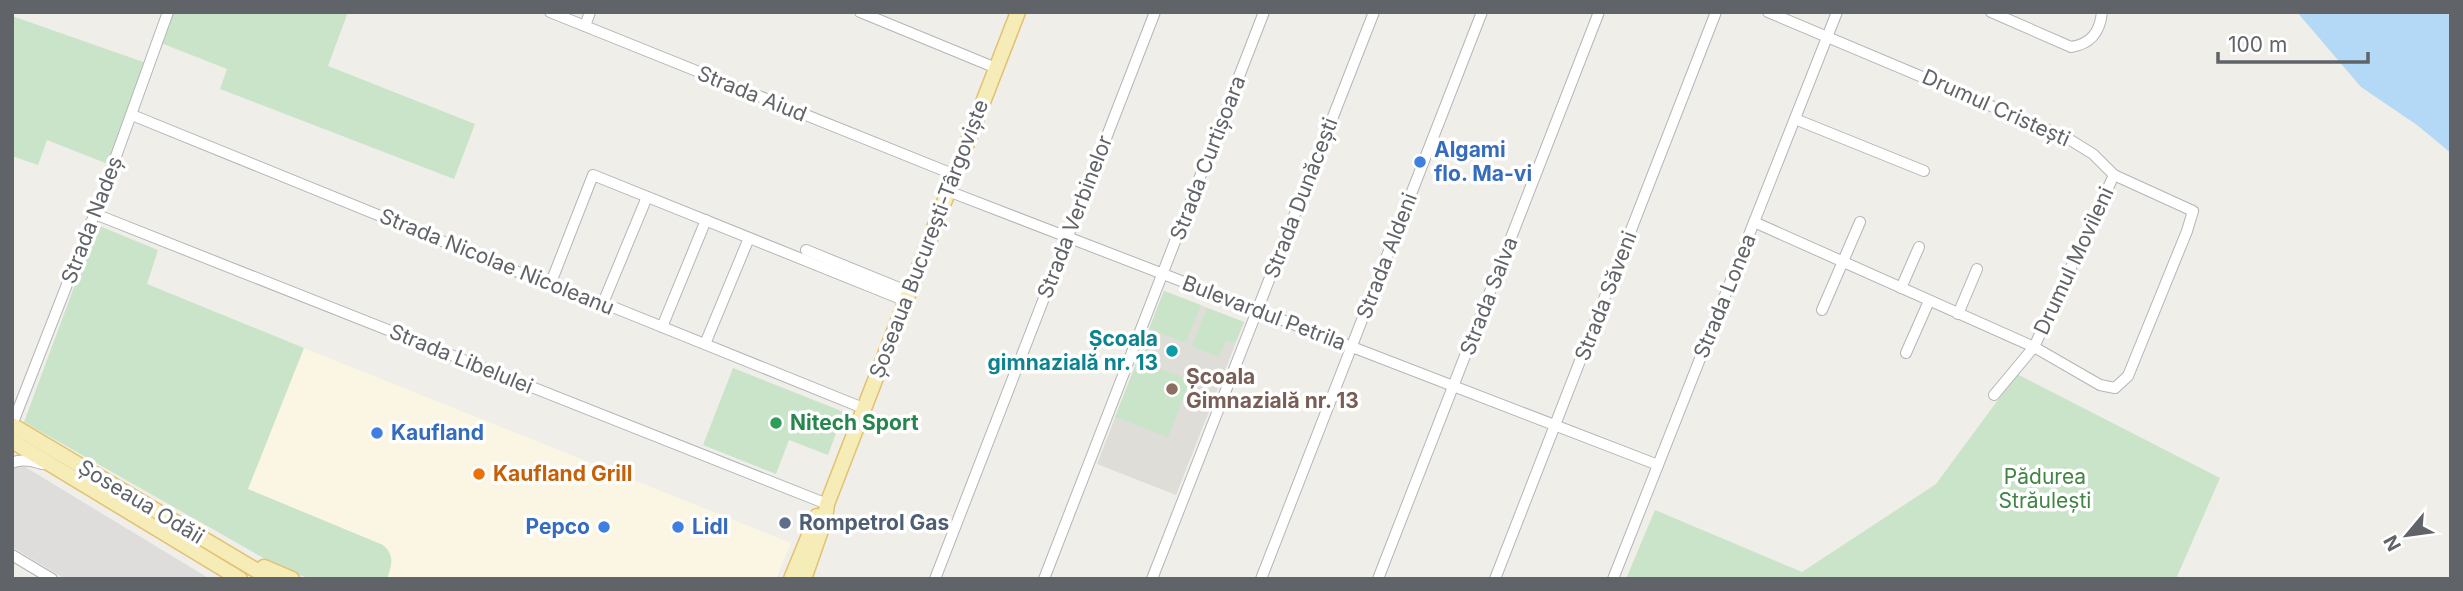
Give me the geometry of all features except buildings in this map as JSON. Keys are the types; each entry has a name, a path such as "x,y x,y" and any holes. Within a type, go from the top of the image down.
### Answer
{"main road":[{"name":"Șoseaua București-Târgoviște","path":"804,579 825,519 827,504 863,408 1018,12"},
{"name":"Șoseaua Odăii","path":"12,425 271,579"},
{"name":"Șoseaua Odăii","path":"12,440 240,579"},
{"name":"Șoseaua București-Târgoviște","path":"791,579 817,515 827,504"},
{"path":"214,546 292,579"},
{"path":"207,560 233,579"}],"street":[{"name":"Strada Nadeș","path":"12,425 95,214 167,12"},
{"name":"Strada Aiud","path":"550,12 954,175"},
{"path":"584,26 590,12"},
{"path":"860,12 996,68"},
{"name":"Strada Verbinelor","path":"935,579 1155,12"},
{"name":"Strada Curtișoara","path":"1044,579 1264,12"},
{"name":"Strada Dunăcești","path":"1152,579 1374,12"},
{"name":"Strada Aldeni","path":"1261,579 1482,12"},
{"name":"Strada Salva","path":"1378,579 1599,12"},
{"name":"Strada Săveni","path":"1495,579 1716,12"},
{"name":"Drumul Cristești","path":"1768,12 2067,138 2093,155 2114,175 2193,211 2188,231 2133,364 2122,384 2115,388 2099,385 2034,347"},
{"name":"Strada Lonea","path":"1612,579 1837,12"},
{"path":"1990,12 2071,47 2082,45 2093,37 2101,23 2102,12"},
{"name":"Strada Nicolae Nicoleanu","path":"132,115 550,285 603,303 863,408"},
{"path":"1795,119 1924,171"},
{"name":"Drumul Movileni","path":"1994,395 2034,347 2114,175"},
{"path":"550,285 593,176 749,238 907,296"},
{"name":"Bulevardul Petrila","path":"948,191 1658,465"},
{"path":"603,303 647,197"},
{"name":"Strada Libelulei","path":"95,214 827,504"},
{"path":"662,327 706,220"},
{"path":"1754,222 2034,347"},
{"path":"1822,310 1860,222"},
{"path":"705,344 749,238"},
{"path":"1901,288 1919,247"},
{"path":"806,250 907,296"},
{"path":"1958,314 1977,269"},
{"path":"1906,353 1929,301"},
{"path":"12,463 30,461 58,468"},
{"path":"12,555 52,579"}],"shaded area":[{"name":"Școala Gimnazială nr. 13","path":"1164,291 1244,322 1176,495 1097,464"},
{"path":"266,333 791,543 776,579 311,579 193,520"},
{"path":"12,459 210,579 65,579 12,547"}],"green space":[{"path":"172,12 348,12 328,66 475,124 454,179 220,89 227,69 161,43"},
{"path":"12,16 149,64 113,166 47,140 38,165 12,156"},
{"path":"97,225 158,250 147,284 304,348 248,489 383,545 391,560 387,579 311,579 281,568 24,422"},
{"path":"1164,291 1201,305 1186,343 1149,329"},
{"path":"1207,308 1244,322 1235,343 1226,340 1219,357 1192,346"},
{"path":"1138,360 1190,380 1168,437 1115,417"},
{"name":"Nitech Sport","path":"733,368 844,412 828,455 789,440 776,474 703,445"},
{"name":"Pădurea Străulești","path":"2017,374 2220,478 2176,579 1626,579 1655,510 1802,572 1936,484"}],"water":[{"path":"2297,12 2451,12 2451,153 2417,125 2361,87"}],"place":[{"name":"Algami flo. Ma-vi","path":"1420,162"},
{"name":"Școala gimnazială nr. 13","path":"1172,351"},
{"name":"Școala Gimnazială nr. 13","path":"1172,389"},
{"name":"Nitech Sport","path":"776,423"},
{"name":"Kaufland","path":"377,433"},
{"name":"Kaufland Grill","path":"479,474"},
{"name":"Rompetrol Gas","path":"785,523"},
{"name":"Pepco","path":"604,527"},
{"name":"Lidl","path":"678,527"}]}
